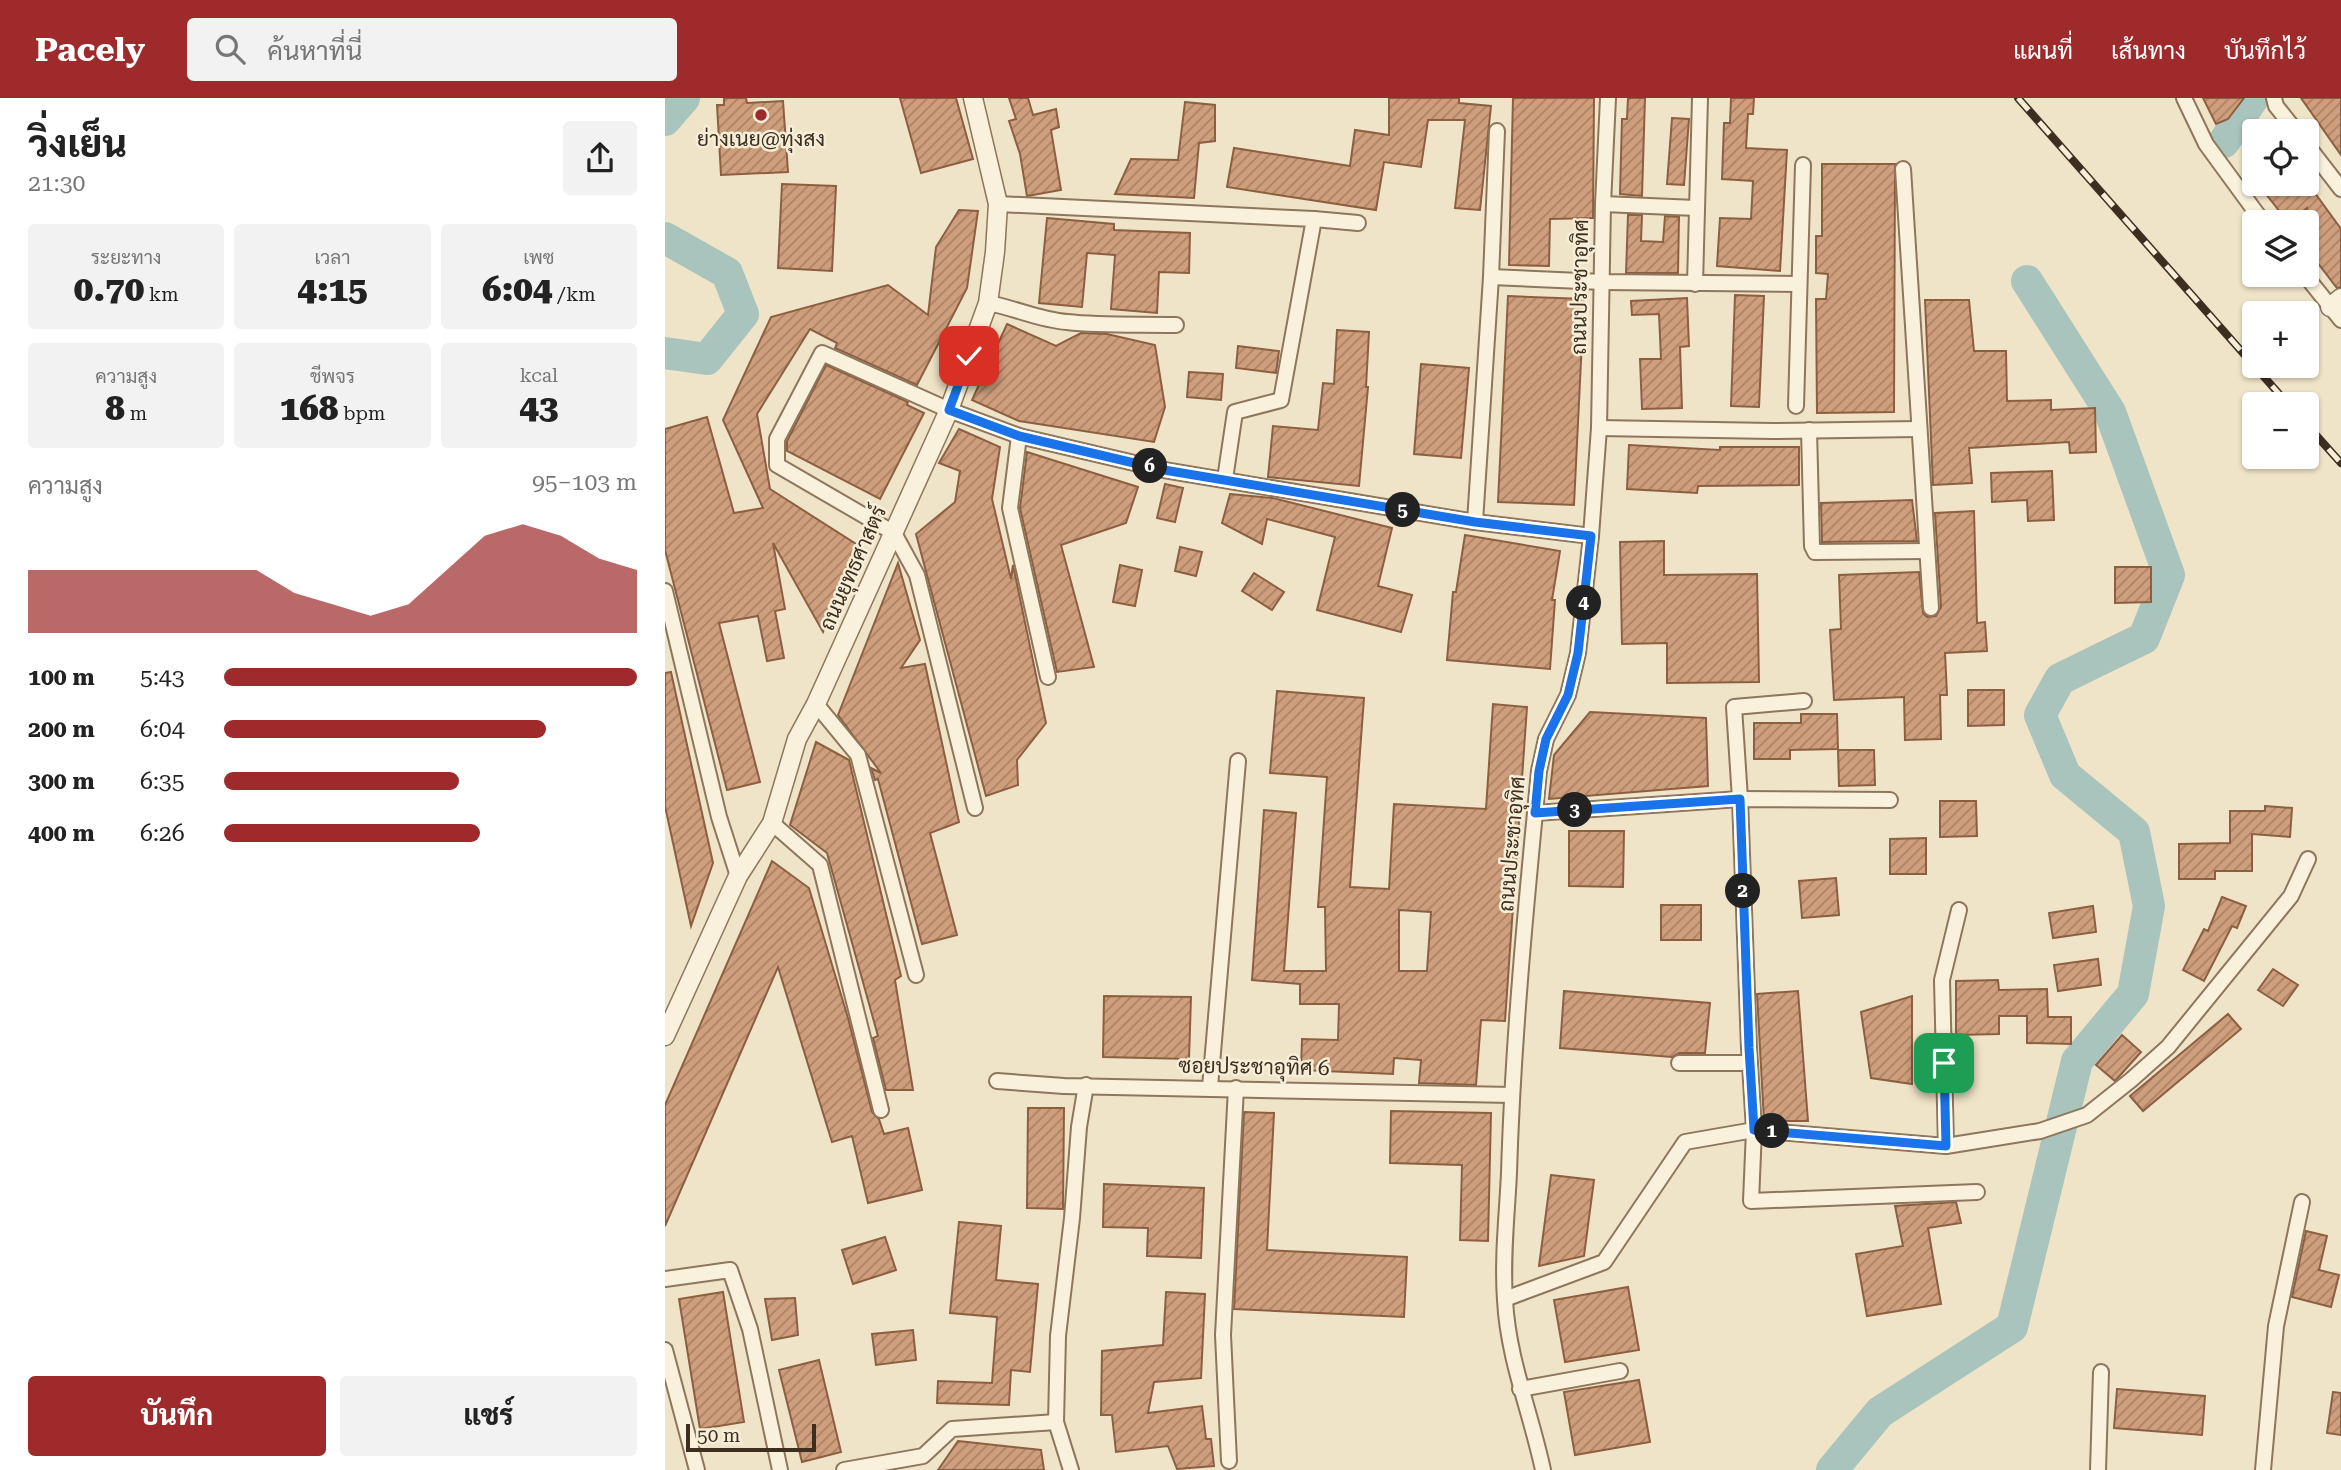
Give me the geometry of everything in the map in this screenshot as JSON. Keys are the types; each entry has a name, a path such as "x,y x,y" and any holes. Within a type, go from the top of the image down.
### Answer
{"street":[{"name":"ถนนยุทธศาสตร์","path":"665,1036 738,876 772,823 797,739 816,704 949,410 988,303 998,204 973,98"},
{"name":"ถนนประชาอุทิศ","path":"1543,1470 1511,1350 1505,1299 1511,1095 1539,771 1546,739 1568,695 1578,653 1591,536 1599,428 1603,204 1608,98"},
{"path":"1695,284 1700,98"},
{"path":"2184,98 2206,145 2254,210"},
{"path":"2274,98 2287,119"},
{"path":"1475,522 1491,277 1497,131"},
{"path":"2319,161 2341,189"},
{"path":"1796,406 1803,165"},
{"path":"1903,169 1931,608"},
{"path":"998,204 1358,223"},
{"path":"1603,204 1696,208"},
{"path":"1225,479 1235,412 1281,400 1314,219"},
{"path":"1491,277 1603,282 1799,284"},
{"path":"2317,287 2337,308"},
{"path":"988,303 1016,308 1031,316 1066,322 1176,325"},
{"path":"975,808 917,575 894,533 777,465 777,439 822,353 949,410 1019,436 1164,470 1475,522 1591,536"},
{"path":"1599,428 1918,429"},
{"path":"1809,430 1812,546 1815,552 1927,551"},
{"path":"1019,436 1010,508 1048,677"},
{"path":"665,591 719,817 738,876"},
{"path":"1804,701 1734,707 1754,1130 1751,1200 1977,1192"},
{"path":"816,704 858,755 916,975"},
{"path":"1210,1087 1238,761"},
{"path":"1535,813 1740,799 1890,800"},
{"path":"772,823 820,865 881,1110"},
{"path":"1505,1299 1604,1262 1685,1142 1754,1130 1946,1146 2041,1131 2087,1115 2168,1047 2291,896 2308,859"},
{"path":"1946,1146 1942,980 1959,911"},
{"path":"1679,1063 1750,1063"},
{"name":"ซอยประชาอุทิศ 6","path":"997,1081 1064,1086 1511,1095"},
{"path":"1071,1470 1056,1422 1058,1336 1073,1218 1079,1127 1086,1085"},
{"path":"1229,1461 1223,1335 1236,1088"},
{"path":"2263,1470 2276,1326 2302,1202"},
{"path":"665,1279 730,1270 750,1329 780,1470"},
{"path":"665,1350 697,1470"},
{"path":"1520,1389 1621,1371"},
{"path":"2098,1470 2101,1372"},
{"path":"844,1470 923,1456 952,1429 1056,1422"}],"building":[{"path":"724,98 746,98 747,103 783,101 788,172 721,175 717,105 724,105"},
{"path":"900,98 956,98 973,159 921,173"},
{"path":"1009,98 1028,98 1033,115 1056,109 1059,127 1051,130 1061,190 1027,196 1020,154 1009,121 1016,119"},
{"path":"1389,98 1459,98 1459,103 1491,106 1480,210 1455,208 1465,120 1428,120 1421,167 1384,162 1376,210 1227,187 1234,148 1350,166 1355,130 1389,135"},
{"path":"1513,98 1594,98 1593,218 1550,219 1549,266 1509,265"},
{"path":"1628,98 1645,98 1642,196 1620,194 1622,119 1627,119"},
{"path":"1731,98 1754,98 1753,114 1748,114 1746,148 1787,150 1780,271 1717,266 1720,218 1751,219 1753,181 1722,179 1724,123 1730,123"},
{"path":"2203,98 2244,98 2228,119 2216,124"},
{"path":"2301,98 2341,98 2341,155 2319,124 2319,119 2316,119"},
{"path":"1185,102 1215,105 1215,141 1199,143 1194,198 1115,194 1131,159 1178,160"},
{"path":"1672,118 1689,119 1684,185 1667,184"},
{"path":"1822,164 1895,164 1894,412 1817,413 1816,299 1826,299 1828,274 1816,273 1816,236 1822,236"},
{"path":"782,184 836,186 832,271 778,268"},
{"path":"2267,196 2317,196 2341,229 2341,287 2337,288 2319,265 2319,210 2279,210"},
{"path":"959,210 978,211 967,288 917,385 835,348 837,343 810,329 757,414 770,489 856,544 823,632 773,543 785,609 775,611 784,658 767,661 758,616 719,623 760,782 727,790 665,550 665,429 707,417 734,513 763,508 723,420 771,317 888,285 928,315 936,247"},
{"path":"1628,215 1642,215 1641,241 1663,242 1665,216 1679,217 1678,273 1626,273"},
{"path":"1047,218 1114,224 1114,230 1190,233 1189,273 1159,272 1157,313 1111,309 1115,255 1087,253 1082,307 1039,303"},
{"path":"1735,295 1764,296 1759,407 1731,406"},
{"path":"1508,296 1584,299 1574,505 1498,502"},
{"path":"1687,298 1689,346 1680,347 1682,408 1642,409 1640,359 1661,359 1659,314 1632,315 1631,301"},
{"path":"1925,300 1969,300 1974,351 2006,351 2007,401 2051,400 2051,410 2095,408 2096,452 2070,453 2069,442 1969,448 1972,483 1933,485"},
{"path":"1007,324 1056,346 1081,333 1107,334 1155,345 1165,407 1154,442 1019,421 972,400"},
{"path":"1337,330 1369,332 1368,387 1359,486 1268,477 1273,426 1318,430 1323,383 1334,384"},
{"path":"1238,346 1279,351 1276,373 1236,368"},
{"path":"1421,364 1469,368 1461,458 1414,454"},
{"path":"826,365 908,402 907,405 924,413 880,499 787,451 787,441"},
{"path":"1189,372 1223,374 1221,400 1187,397"},
{"path":"959,429 1000,447 992,499 1011,579 1013,565 1046,723 1017,760 1018,785 986,796 916,534 955,502 960,471 939,463"},
{"path":"1629,445 1720,450 1720,447 1799,447 1799,485 1698,486 1697,493 1627,489"},
{"path":"1027,452 1138,487 1126,523 1061,545 1094,667 1057,672 1020,508"},
{"path":"2052,471 2054,520 2028,521 2027,500 1992,502 1991,473"},
{"path":"1165,484 1183,488 1175,522 1157,518"},
{"path":"1230,494 1273,498 1392,528 1378,586 1412,595 1401,632 1317,610 1335,537 1267,519 1262,544 1222,523"},
{"path":"1912,500 1917,541 1822,542 1821,503"},
{"path":"1974,511 1977,623 1985,622 1987,651 1945,653 1947,695 1940,695 1941,739 1905,740 1904,697 1834,700 1830,630 1841,629 1839,575 1919,572 1923,613 1927,617 1936,616 1941,607 1935,513"},
{"path":"1465,535 1560,551 1552,600 1555,600 1550,669 1447,660 1453,592 1456,592"},
{"path":"1664,541 1664,575 1757,574 1759,682 1667,683 1667,643 1622,644 1620,542"},
{"path":"1180,547 1202,552 1196,576 1175,571"},
{"path":"898,563 920,640 901,668 925,664 959,822 930,833 957,935 922,944 878,779 875,780 871,768 881,773 838,715"},
{"path":"1120,565 1142,570 1135,606 1113,602"},
{"path":"2115,567 2151,567 2151,602 2115,603"},
{"path":"1254,573 1284,592 1272,610 1242,591"},
{"path":"671,672 713,863 691,926 665,806 665,673"},
{"path":"1968,690 2004,690 2004,725 1968,726"},
{"path":"1277,691 1364,698 1350,887 1389,889 1394,804 1486,809 1493,704 1527,707 1505,1021 1481,1020 1476,1085 1419,1083 1421,1060 1394,1058 1393,1074 1301,1070 1302,1039 1338,1040 1339,1004 1300,1004 1300,984 1252,980 1264,810 1296,813 1284,971 1326,971 1325,907 1318,907 1327,777 1270,773","holes":["1399,910 1431,912 1427,971 1399,971"]},
{"path":"1590,712 1706,718 1708,786 1549,799 1554,755"},
{"path":"1801,714 1837,714 1838,749 1790,750 1790,759 1754,759 1754,723 1801,723"},
{"path":"816,742 849,760 901,976 895,980 913,1090 886,1090 873,1038 878,1036 827,853 790,825"},
{"path":"1838,750 1874,750 1875,785 1839,786"},
{"path":"1940,801 1976,801 1977,836 1940,837"},
{"path":"2265,806 2292,808 2290,837 2252,834 2252,871 2215,871 2215,879 2179,879 2179,844 2230,843 2230,811 2265,811"},
{"path":"1569,831 1624,831 1623,887 1569,886"},
{"path":"1926,838 1926,874 1890,874 1890,839"},
{"path":"772,861 809,888 848,1018 872,1112 879,1119 884,1134 908,1128 922,1190 868,1203 852,1136 832,1142 778,967 665,1226 665,1105"},
{"path":"1836,878 1839,915 1802,918 1799,881"},
{"path":"2222,897 2246,906 2237,928 2232,926 2204,981 2183,970 2204,929 2208,931"},
{"path":"1661,905 1701,905 1701,940 1661,940"},
{"path":"2093,906 2096,932 2053,938 2049,913"},
{"path":"2098,959 2101,985 2058,991 2054,965"},
{"path":"2273,969 2298,985 2283,1006 2258,990"},
{"path":"1998,980 1999,990 2047,989 2048,1017 2071,1017 2071,1044 2027,1043 2027,1016 1999,1016 1999,1034 1956,1035 1956,981"},
{"path":"1564,991 1710,1003 1705,1053 1679,1053 1672,1057 1560,1048"},
{"path":"1798,991 1808,1121 1764,1121 1757,994"},
{"path":"1104,996 1191,997 1189,1059 1103,1057"},
{"path":"1912,996 1912,1084 1871,1078 1861,1012"},
{"path":"2228,1014 2241,1029 2143,1111 2130,1096"},
{"path":"2122,1035 2141,1052 2115,1081 2096,1065"},
{"path":"1028,1108 1064,1108 1063,1209 1027,1208"},
{"path":"1391,1111 1491,1113 1488,1241 1460,1240 1462,1165 1390,1163"},
{"path":"1244,1112 1274,1113 1267,1250 1407,1257 1404,1317 1234,1309"},
{"path":"1551,1175 1594,1180 1584,1256 1539,1266"},
{"path":"1104,1184 1204,1188 1201,1258 1147,1256 1148,1228 1103,1227"},
{"path":"1956,1202 1961,1223 1928,1228 1941,1304 1867,1316 1856,1254 1903,1246 1895,1206"},
{"path":"959,1222 1001,1226 996,1280 1038,1284 1030,1372 1011,1370 1009,1405 937,1403 938,1381 992,1383 997,1317 950,1313"},
{"path":"2306,1231 2327,1236 2319,1270 2339,1275 2331,1307 2292,1297"},
{"path":"885,1237 896,1270 853,1284 842,1250"},
{"path":"1628,1287 1639,1350 1565,1362 1554,1300"},
{"path":"723,1292 744,1422 700,1429 679,1299"},
{"path":"1166,1292 1205,1294 1201,1378 1154,1382 1148,1413 1202,1406 1206,1439 1211,1439 1214,1466 1177,1469 1168,1446 1116,1452 1112,1415 1101,1415 1102,1351 1163,1345"},
{"path":"795,1298 798,1335 772,1340 765,1299"},
{"path":"913,1330 916,1360 876,1365 872,1334"},
{"path":"819,1360 841,1452 802,1462 779,1370"},
{"path":"1639,1380 1650,1442 1575,1455 1564,1392"},
{"path":"2117,1389 2205,1396 2202,1435 2114,1428"},
{"path":"2333,1392 2341,1393 2341,1435 2327,1433"},
{"path":"958,1441 1041,1450 1044,1470 938,1470"}],"waterway":[{"path":"665,120 684,98"},
{"path":"2224,142 2253,98"},
{"path":"665,238 727,273 743,314 707,359 665,353"},
{"path":"1832,1470 1880,1412 2012,1327 2077,1061 2133,994 2149,906 2134,832 2065,775 2040,715 2060,679 2144,638 2169,575 2110,412 2027,281"}],"railway":[{"path":"2018,98 2277,392"},
{"path":"2319,438 2341,463"}],"place":[{"name":"ย่างเนย@ทุ่งสง","path":"761,115"}],"route":[{"path":"969,356 949,410 1019,436 1164,470 1475,522 1591,536 1578,653 1568,695 1546,739 1539,771 1535,813 1740,799 1754,1130 1946,1146 1944,1063"}]}
